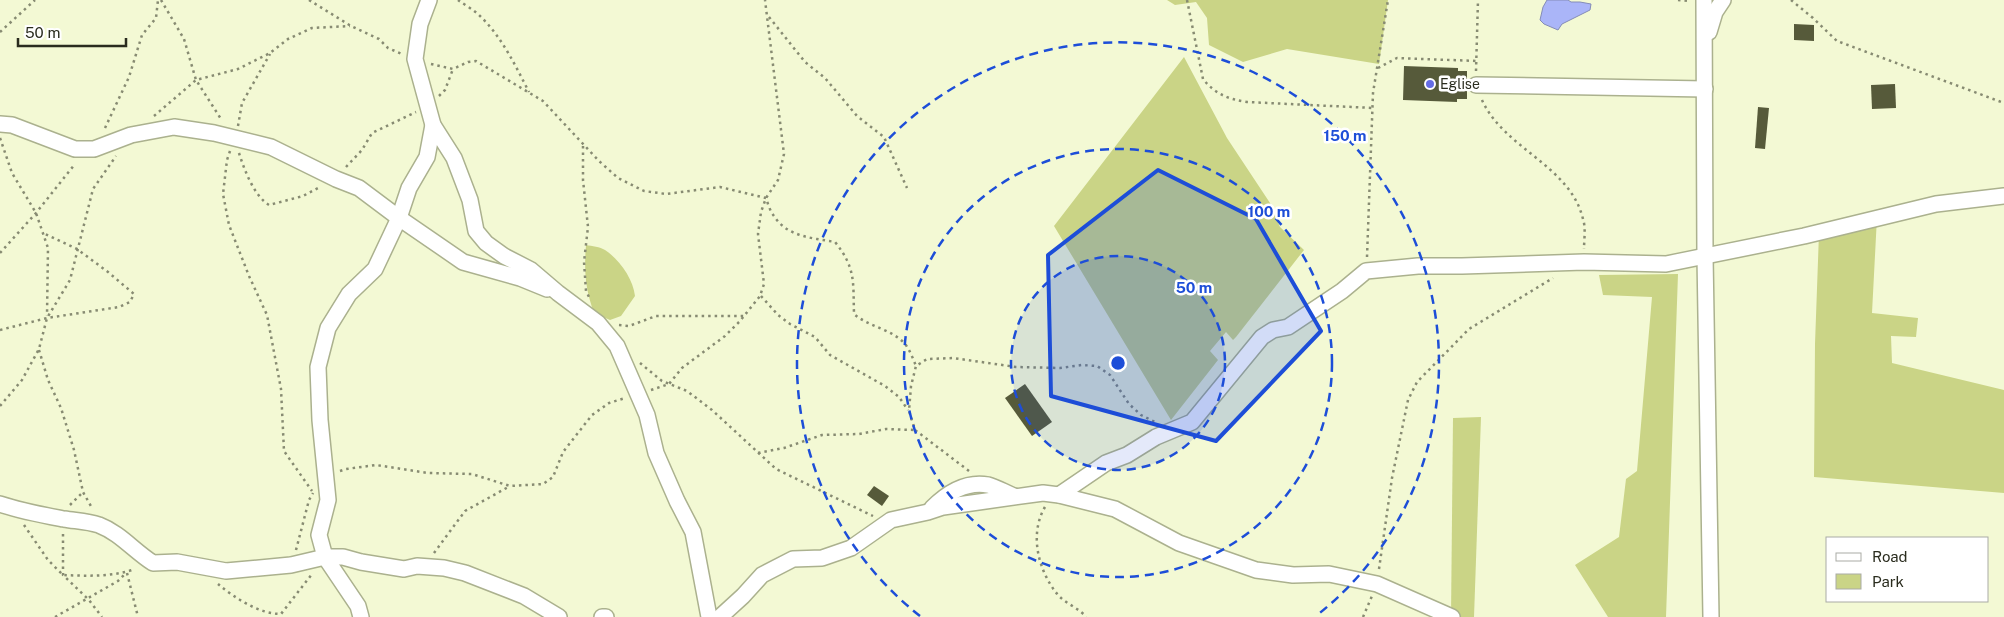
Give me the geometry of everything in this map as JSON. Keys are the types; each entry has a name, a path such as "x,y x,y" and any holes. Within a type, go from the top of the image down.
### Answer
{"street":[{"path":"429,0 420,24 415,59 433,125 454,158 470,200 476,231 486,243 504,256 531,270 598,323 617,346 647,415 656,453 692,532 709,617"},
{"path":"1704,0 1704,256 1711,617"},
{"path":"1704,48 1715,12 1723,0"},
{"path":"1476,85 1705,89"},
{"path":"0,124 12,125 76,149 94,149 131,135 174,127 214,133 271,147 336,179 359,188 463,262 520,278 558,293"},
{"path":"361,617 358,606 325,557 319,535 328,500 320,420 318,367 328,328 349,294 375,269 399,218 409,188 427,157 433,125"},
{"path":"1059,495 1106,463 1127,455 1156,437 1192,422 1262,337 1273,330 1288,327 1295,323 1342,291 1366,270 1418,266 1584,262 1666,264 1819,233 1936,204 2004,196"},
{"path":"928,512 954,490 967,486 988,485 1014,496"},
{"path":"720,617 744,596 762,575 793,559 822,558 851,548 892,520 943,507 1043,493 1059,495 1115,509 1179,543 1256,570 1293,574 1329,574 1377,584 1452,617"},
{"path":"6,506 64,519 83,520 100,526 127,542 153,563 177,562 226,571 291,565 325,557 343,557 381,566 444,568 464,573 524,596 559,617"}],"path":[{"path":"0,32 35,0"},
{"path":"159,0 184,39 196,80 212,108 236,139 245,172 264,202 269,206 303,196 336,179 362,150 372,133 429,107 445,90 453,69"},
{"path":"0,253 36,212 73,165 94,149 129,77 142,34 156,18 159,0"},
{"path":"309,0 351,26 379,39 388,48 415,59 453,69 468,62 476,61 543,101 576,135 583,146 618,178 644,191 666,194 720,187 766,198"},
{"path":"458,0 480,15 507,50 529,93"},
{"path":"291,565 309,500 315,487 346,468 376,465 428,473 472,474 510,486 543,484 553,477 563,452 592,415 609,402 670,384 682,368 725,336 745,316 760,296 764,284 758,234 761,212 766,198 778,180 784,154 768,15 764,0"},
{"path":"1187,0 1203,79 1211,89 1227,99 1247,102 1372,108"},
{"path":"1366,270 1372,108 1388,0"},
{"path":"1478,0 1476,85 1486,108 1506,133 1563,181 1577,201 1584,220 1584,262"},
{"path":"1791,0 1837,41 2004,103"},
{"path":"768,15 805,62 824,78 857,116 884,137 907,188"},
{"path":"150,118 196,80 238,68 270,53 288,39 312,28 351,26"},
{"path":"270,53 242,103 236,139 227,160 223,194 229,225 267,315 281,389 284,451 313,492"},
{"path":"1378,69 1397,58 1477,61"},
{"path":"0,138 12,173 36,212 48,248 47,318 39,349 22,380 0,406"},
{"path":"583,146 583,180 588,226 584,262 586,291 589,298"},
{"path":"47,318 70,280 92,189 117,156"},
{"path":"766,198 774,217 788,231 803,237 835,242 846,255 854,277 854,314 862,321 894,334 905,345 916,366 911,386 909,412"},
{"path":"0,330 47,318 119,307 130,302 134,294 77,249 43,233"},
{"path":"1362,617 1377,584 1392,478 1408,400 1417,382 1469,329 1559,275"},
{"path":"760,296 790,324 815,337 830,355 884,386 899,397 909,412 915,430 988,485"},
{"path":"598,323 629,326 656,316 745,316"},
{"path":"39,349 48,380 61,408 74,450 83,492 93,511"},
{"path":"916,366 927,359 953,358 1016,367 1060,368 1082,365 1097,366 1110,376 1129,404 1141,415 1172,431"},
{"path":"636,360 662,381 688,391 712,410 776,469 812,485 868,515 892,520"},
{"path":"758,453 784,448 822,434 858,434 886,429 915,430"},
{"path":"418,566 438,550 465,511 510,486"},
{"path":"63,576 64,519 69,505 83,492"},
{"path":"1059,495 1046,507 1038,519 1036,540 1039,555 1044,572 1059,596 1086,617"},
{"path":"6,506 48,560 89,600 102,617"},
{"path":"215,581 225,590 268,614 281,614 325,557"},
{"path":"63,576 127,572 153,563"},
{"path":"55,617 89,600 118,582 127,572"},
{"path":"127,572 138,617"}],"highlighted area":[{"path":"1158,170 1256,219 1321,331 1216,441 1051,396 1048,255"}],"green space":[{"path":"1167,0 1388,0 1379,64 1287,49 1243,62 1209,45 1207,18 1196,2 1175,5"},
{"path":"1184,57 1227,138 1270,203 1280,227 1304,250 1236,337 1233,340 1226,332 1210,351 1218,360 1171,420 1054,226"},
{"path":"1877,217 1872,313 1918,318 1916,337 1891,336 1892,363 2004,390 2004,493 1814,477 1815,344 1819,233"},
{"path":"586,245 605,250 616,259 632,283 635,296 621,316 610,320 594,313 586,279"},
{"path":"1678,274 1666,617 1608,617 1575,565 1619,537 1626,479 1637,471 1652,297 1603,295 1599,275"},
{"path":"1481,417 1474,617 1451,617 1453,418"}],"water":[{"path":"1547,0 1568,0 1591,4 1590,10 1562,24 1558,30 1544,24 1540,20"}],"building":[{"path":"1794,24 1814,25 1814,41 1794,40"},
{"path":"1404,66 1458,68 1458,71 1467,71 1467,99 1457,99 1457,102 1403,100"},
{"path":"1895,84 1896,108 1872,109 1871,85"},
{"path":"1758,107 1769,108 1765,149 1755,148"},
{"path":"1025,384 1052,422 1032,436 1005,398"},
{"path":"874,486 889,496 882,506 867,495"}],"place":[{"name":"Eglise","path":"1430,84"}]}
